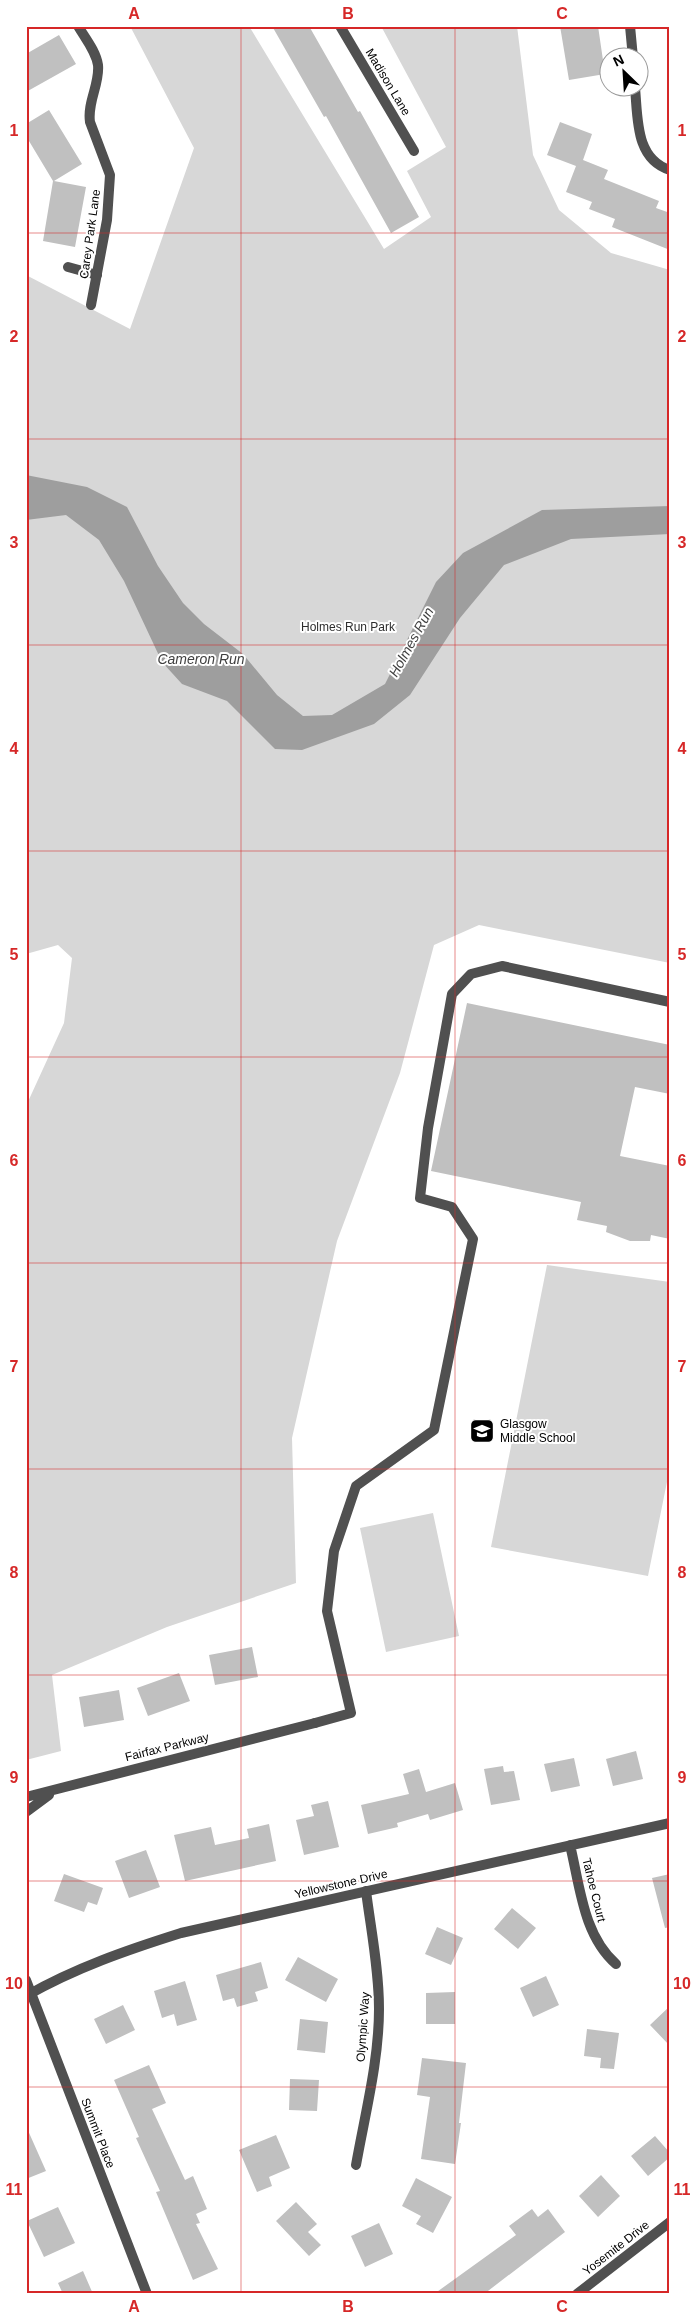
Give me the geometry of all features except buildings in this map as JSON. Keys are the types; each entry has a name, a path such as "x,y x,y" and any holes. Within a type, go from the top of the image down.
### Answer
{"street":[{"name":"Carey Park Lane","path":"78,26 94,52 98,64 98,75 89,113 90,122 110,175 107,220 92,305"},
{"name":"Madison Lane","path":"340,26 414,151"},
{"path":"630,26 632,48"},
{"path":"636,98 638,124 644,148 656,166 670,170"},
{"path":"68,267 97,275"},
{"name":"Fairfax Parkway","path":"26,1797 351,1713 327,1611 334,1551 356,1486 434,1430 473,1239 452,1207 420,1198 428,1128 452,994 471,974 502,966 670,1002"},
{"path":"26,1812 46,1796 68,1786"},
{"name":"Yellowstone Drive","path":"29,1994 82,1968 131,1948 181,1933 670,1823"},
{"name":"Tahoe Court","path":"570,1845 590,1927 598,1944 616,1964"},
{"name":"Olympic Way","path":"356,2165 375,2060 379,2010 378,1979 366,1891"},
{"name":"Summit Place","path":"26,1980 29,1994 147,2294"},
{"name":"Yosemite Drive","path":"577,2294 670,2222"}],"green space":[{"name":"Holmes Run Park","path":"130,26 249,26 384,249 431,217 407,171 446,147 381,26 517,26 533,155 559,210 611,253 670,270 670,963 479,925 434,945 400,1073 337,1241 292,1438 296,1583 167,1627 52,1675 61,1751 26,1760 26,1106 64,1023 72,958 58,945 26,954 26,275 130,329 194,148"},
{"path":"547,1265 670,1282 670,1467 648,1576 491,1547"},
{"path":"433,1513 459,1636 386,1652 360,1528"}],"water":[{"name":"Cameron Run","path":"26,475 87,487 127,507 158,566 183,603 204,624 243,654 277,695 303,716 332,715 385,684 436,582 463,553 542,510 670,506 670,534 571,539 504,565 460,618 410,695 374,724 302,750 275,749 227,701 182,684 162,662 124,581 99,540 66,515 26,520"}],"place":[{"name":"Glasgow Middle School","path":"482,1431"}],"water label":[{"name":"Holmes Run","path":"411,642"}]}
